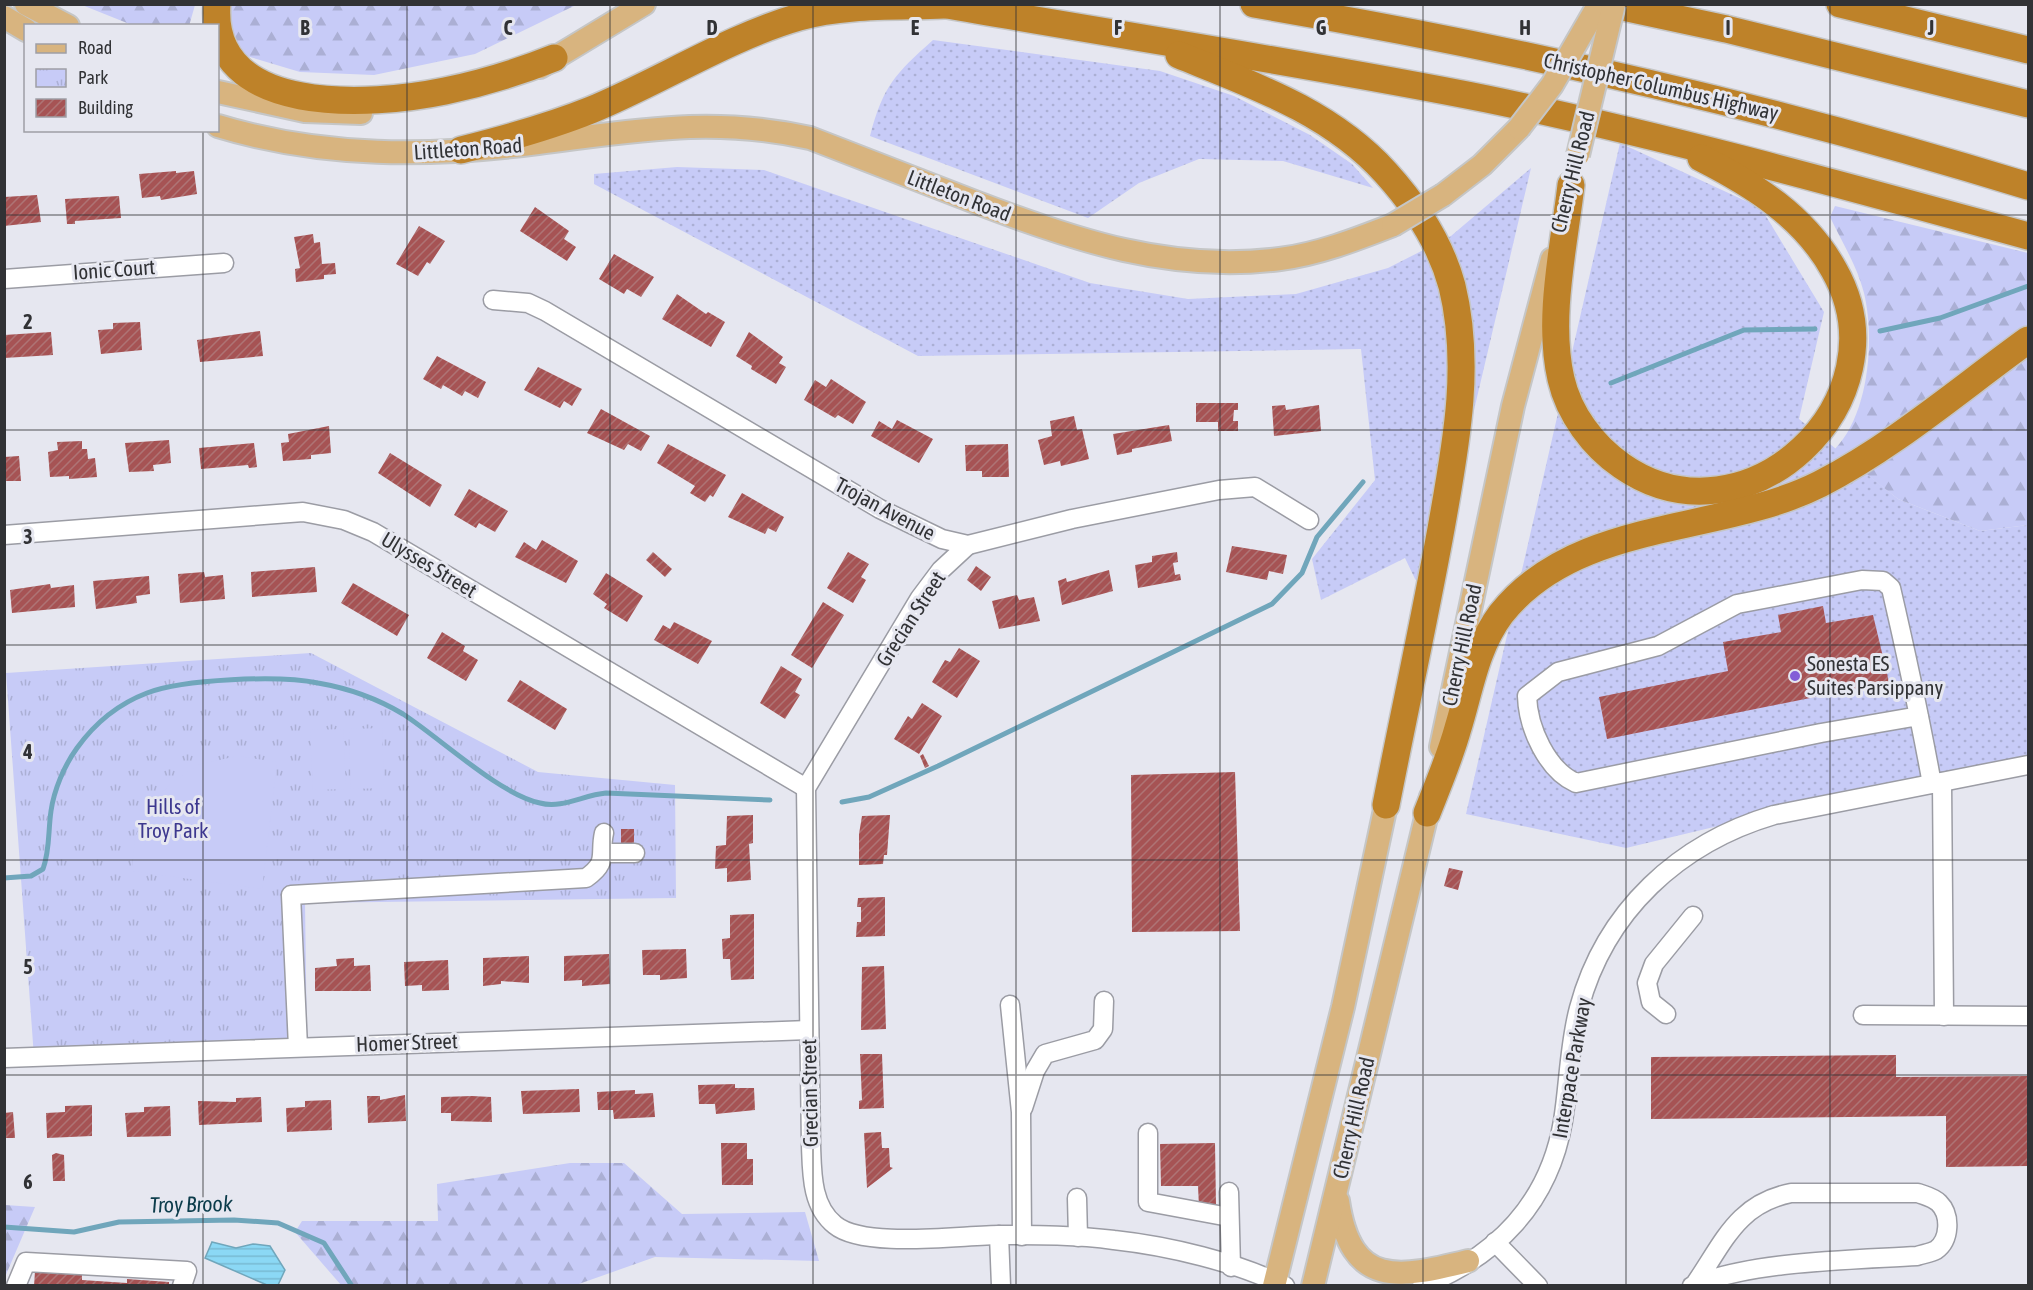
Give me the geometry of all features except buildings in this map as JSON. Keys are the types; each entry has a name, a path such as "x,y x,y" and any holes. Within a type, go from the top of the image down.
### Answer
{"highway":[{"path":"217,4 223,45 236,64 266,87 289,95 336,100 405,97 444,91 521,72 554,58"},
{"name":"Christopher Columbus Highway","path":"1254,4 1463,42 1639,81 1784,116 2028,186"},
{"path":"1609,4 1726,29 2028,104"},
{"path":"1840,4 2028,50"},
{"path":"461,150 517,135 592,110 765,29 799,17 827,11 943,5 1402,83 1621,129 1706,148 2028,236"},
{"path":"1131,36 1302,107 1350,142 1386,173 1408,201 1428,231 1452,285 1461,361 1458,431 1428,602 1386,805"},
{"path":"1571,185 1556,321 1557,357 1561,380 1570,404 1599,447 1630,472 1652,482 1698,490 1722,489 1749,483 1771,474 1798,455 1821,432 1835,409 1850,364 1850,316 1845,293 1835,271 1797,222 1738,177 1701,158 1621,129"},
{"path":"1427,813 1458,728 1474,667 1501,615 1529,586 1559,566 1598,548 1772,503 1818,485 1870,455 2028,340"}],"main road":[{"path":"26,4 64,24"},
{"name":"Littleton Road","path":"219,92 305,111 394,111 463,99 523,78 644,4"},
{"name":"Littleton Road","path":"219,126 281,142 335,151 395,154 537,143 645,128 737,127 778,131 810,138 1061,234 1137,255 1183,261 1229,263 1281,259 1323,250 1393,225 1443,195 1482,165 1519,128 1552,85 1599,4"},
{"name":"Cherry Hill Road","path":"1313,1286 1427,813 1513,406 1571,185 1614,4"},
{"path":"4,17 24,29"},
{"name":"Cherry Hill Road","path":"1278,1284 1345,1000 1386,805"},
{"path":"1336,1192 1341,1223 1349,1246 1367,1263 1382,1270 1403,1274 1468,1261"}],"street":[{"name":"Ionic Court","path":"4,279 224,263"},
{"name":"Trojan Avenue","path":"493,300 528,303 545,311 880,509 942,539 968,545 1153,502 1255,487 1309,520"},
{"name":"Ulysses Street","path":"4,535 303,512 344,520 373,532 806,788"},
{"name":"Grecian Street","path":"968,545 941,570 920,598 806,788 813,1182 820,1206 826,1216 845,1231 868,1237 999,1235 1114,1240 1178,1251 1278,1284"},
{"path":"1919,716 1821,733 1576,783 1562,777 1536,736 1528,711 1527,696 1558,672 1658,646 1737,604 1862,579 1883,581 1891,588 1919,716 1937,783 1944,1016"},
{"name":"Interpace Parkway","path":"1422,1286 1468,1261 1495,1242 1528,1210 1546,1179 1557,1150 1579,1010 1587,983 1618,925 1644,892 1670,867 1703,843 1743,824 1774,815 2028,765"},
{"path":"298,1047 291,895 586,878 596,871 602,862 604,833"},
{"path":"604,853 635,853"},
{"path":"1666,1014 1651,1002 1647,983 1654,964 1693,916"},
{"path":"1022,1112 1035,1071 1045,1054 1095,1040 1103,1029 1104,1002"},
{"path":"1010,1005 1022,1112 1022,1236"},
{"path":"1863,1015 2028,1016"},
{"name":"Homer Street","path":"4,1058 809,1030"},
{"path":"1148,1133 1148,1202 1229,1217"},
{"path":"1229,1192 1231,1267"},
{"path":"1791,1193 1918,1193 1931,1197 1941,1204 1947,1214 1948,1227 1945,1238 1936,1250 1917,1256 1769,1268 1694,1285 1738,1220 1753,1206 1775,1196 1791,1193"},
{"path":"1077,1198 1078,1237"},
{"path":"999,1235 1001,1286"},
{"path":"1495,1242 1538,1286"},
{"path":"16,1286 26,1262 187,1271 182,1286"}],"green space":[{"path":"228,4 576,5 475,54 374,75 300,72 240,54 227,22"},
{"path":"82,5 195,5 190,24 130,24"},
{"path":"933,40 1160,71 1234,96 1310,135 1352,164 1373,188 1283,161 1199,159 1139,183 1088,218 870,136 880,105 892,82 909,62"},
{"path":"1620,143 1761,208 1824,312 1799,419 1898,499 1980,531 2028,525 2028,759 1881,787 1626,848 1466,814"},
{"path":"677,167 764,170 1090,283 1188,299 1296,294 1388,268 1451,236 1531,168 1430,597 1415,579 1405,558 1321,600 1312,559 1375,480 1361,349 918,356 594,184 594,174"},
{"path":"1835,206 2028,253 2028,525 1980,531 1898,499 1835,449 1846,434 1862,396 1869,353 1869,332 1861,283 1830,217"},
{"name":"Hills of Troy Park","path":"311,653 538,772 675,785 676,898 305,903 307,1047 34,1057 6,673"},
{"path":"382,728 384,788 351,789 349,729"},
{"path":"343,729 346,789 313,790 310,730"},
{"path":"237,756 277,762 262,889 132,871 135,838 147,808 170,784 198,765"},
{"path":"570,1163 624,1163 682,1214 805,1212 819,1261 655,1257 576,1285 341,1285 295,1232 302,1221 438,1221 437,1184"},
{"path":"4,1205 35,1207 5,1277"}],"shaded area":[{"path":"212,1242 236,1248 253,1244 270,1246 285,1270 278,1285 267,1285 205,1258"}],"waterway":[{"path":"1880,331 1940,318 2028,286"},
{"path":"1611,383 1744,330 1815,329"},
{"path":"842,802 869,797 938,766 1272,604 1302,573 1317,537 1363,482"},
{"path":"4,878 31,876 43,869 48,848 54,795 68,762 91,730 126,703 147,693 183,684 280,679 329,685 351,691 403,714 506,789 540,803 564,803 606,793 770,800"},
{"name":"Troy Brook","path":"4,1227 74,1232 119,1222 234,1220 278,1223 324,1243 352,1286"}],"place":[{"name":"Sonesta ES Suites Parsippany","path":"1795,676"}]}
